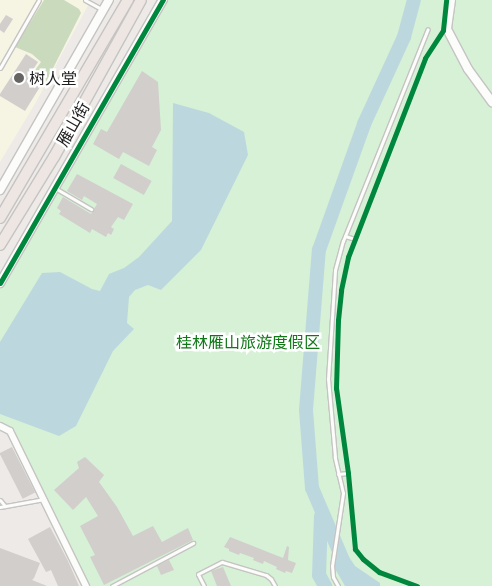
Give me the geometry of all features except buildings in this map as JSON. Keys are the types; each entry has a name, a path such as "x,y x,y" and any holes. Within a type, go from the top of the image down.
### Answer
{"highway":[{"name":"雁山街","path":"0,218 128,0"},
{"name":"雁山街","path":"0,245 54,157 142,0"}],"street":[{"path":"0,190 109,0"},
{"path":"0,282 163,0"},
{"path":"451,0 447,29 468,69 492,102"},
{"path":"0,426 10,431 86,586"}],"lane":[{"path":"0,68 39,0"},
{"path":"85,0 104,10"},
{"path":"338,586 332,572 334,546 343,494 338,474 328,379 335,270 345,236 428,29"},
{"path":"54,187 91,210"},
{"path":"345,236 356,239"},
{"path":"338,474 348,473"},
{"path":"0,500 5,506"},
{"path":"0,507 44,500"},
{"path":"112,586 193,543"},
{"path":"204,586 198,574 222,562 266,576 275,586"}],"shaded area":[{"path":"0,0 91,0 35,104 0,162"}],"green space":[{"path":"44,0 64,0 79,9 81,13 46,82 33,73 41,62 32,54 15,47"},
{"name":"桂林雁山旅游度假区","path":"163,0 492,0 492,586 86,586 10,431 0,426 0,283"}],"water":[{"path":"173,103 209,113 244,132 248,155 201,250 161,290 148,285 135,290 129,297 127,323 134,329 113,351 76,426 59,436 0,414 0,342 42,273 60,272 92,289 100,291 109,274 124,268 139,257 172,221"},
{"path":"339,542 355,566 380,583 380,586 345,586 334,567"}],"waterway":[{"path":"363,586 348,572 312,488 306,410 319,250 364,124 404,37 414,0"},
{"path":"321,516 319,575 325,586"}],"cycle path":[{"path":"0,283 163,0"},
{"path":"417,586 379,572 363,559 355,549 348,473 336,388 338,320 341,290 348,257 425,58 443,30 446,0"}],"place":[{"name":"树人堂","path":"19,78"}]}
